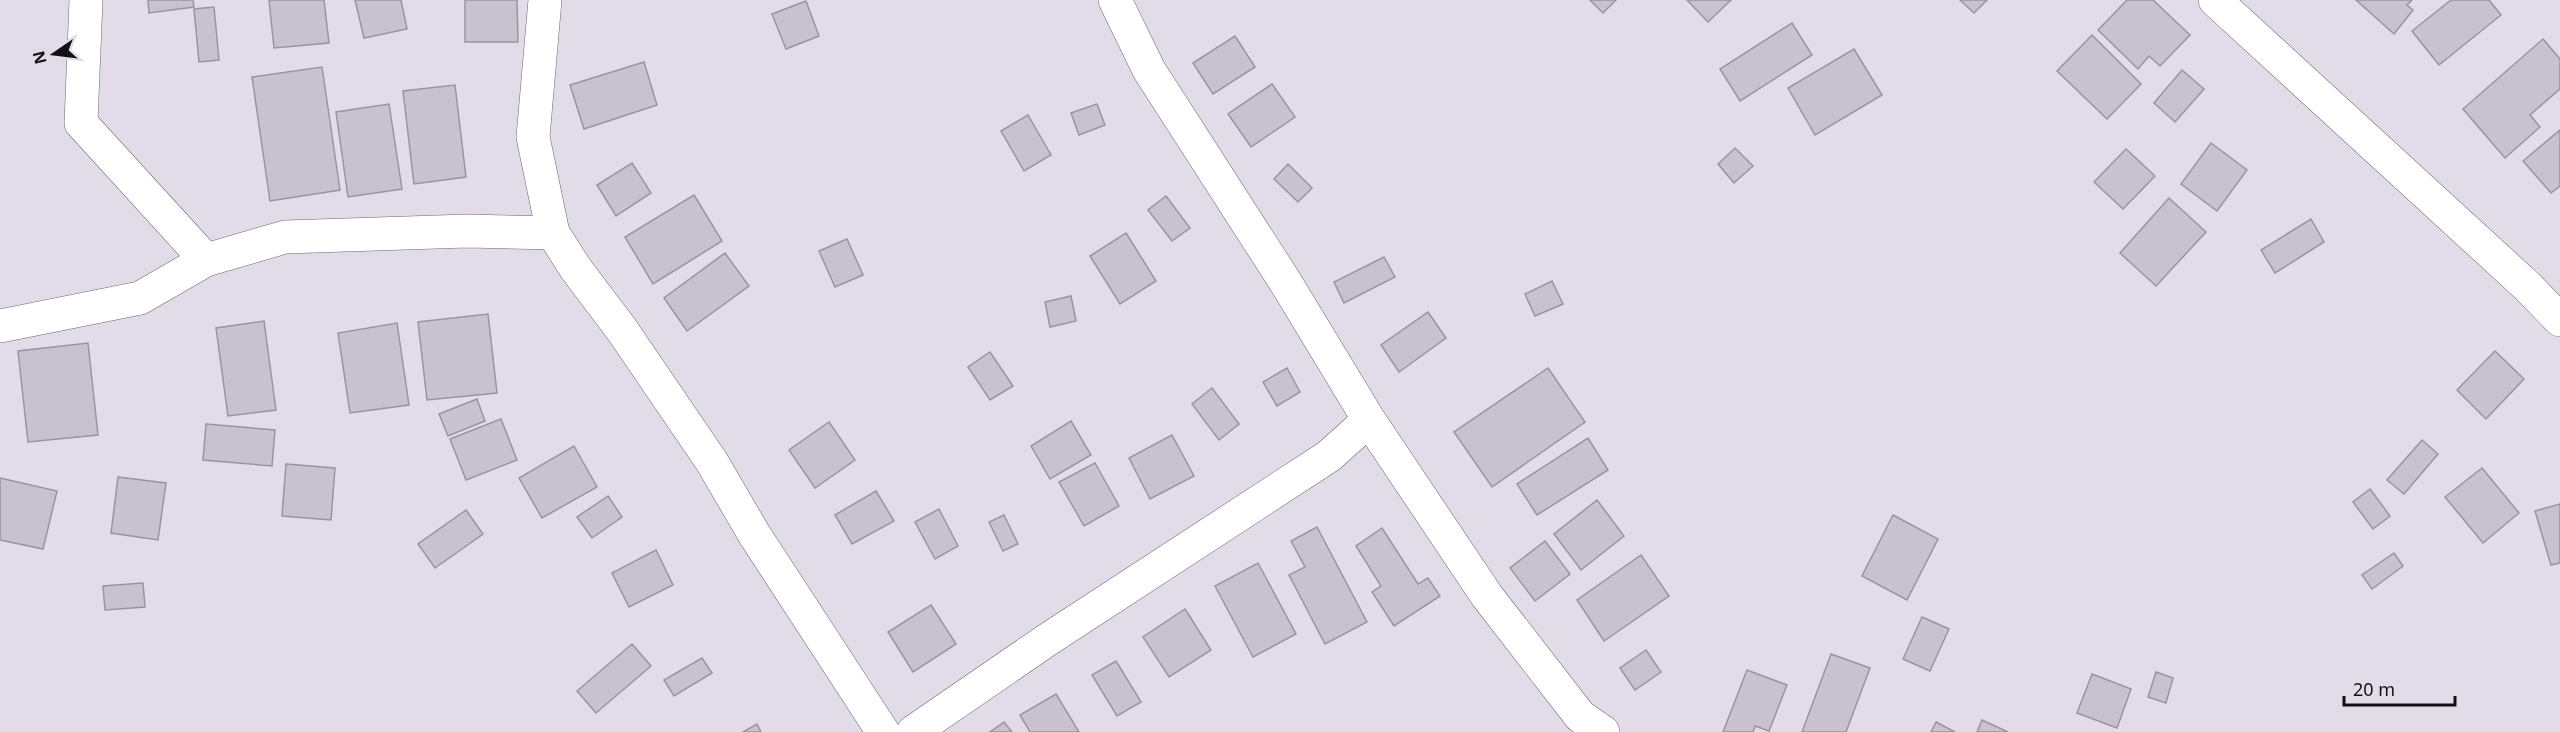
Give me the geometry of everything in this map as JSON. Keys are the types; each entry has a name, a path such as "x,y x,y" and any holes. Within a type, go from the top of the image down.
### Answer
{"street":[{"path":"86,0 81,123 206,260"},
{"path":"545,0 533,137 553,233 712,462 754,534 883,732"},
{"path":"1115,0 1149,70 1286,283 1369,420 1486,596 1580,716 1603,732"},
{"path":"2215,0 2527,286 2560,320"},
{"path":"0,326 140,298 206,260 285,237 467,231 553,233"},
{"path":"913,732 1047,640 1329,456 1369,420"}],"building":[{"path":"148,0 193,0 194,7 149,13"},
{"path":"269,0 324,0 329,43 274,48"},
{"path":"355,0 401,0 407,29 364,38"},
{"path":"465,0 517,0 518,42 465,42"},
{"path":"1590,0 1616,0 1603,13"},
{"path":"1687,0 1731,0 1708,22"},
{"path":"1960,0 1987,0 1974,13"},
{"path":"2127,0 2153,0 2190,35 2160,66 2149,56 2138,69 2098,30"},
{"path":"2356,0 2412,0 2407,5 2413,10 2394,34"},
{"path":"2451,0 2489,0 2501,15 2439,65 2412,31"},
{"path":"806,1 819,36 786,49 772,14"},
{"path":"214,7 219,60 199,62 194,9"},
{"path":"1792,23 1812,55 1740,101 1720,69"},
{"path":"2092,35 2141,84 2107,119 2057,71"},
{"path":"1235,36 1255,67 1213,94 1193,63"},
{"path":"2543,39 2560,59 2560,89 2530,115 2540,127 2505,158 2463,109"},
{"path":"1854,49 1882,95 1815,135 1788,88"},
{"path":"644,62 657,105 584,129 570,85"},
{"path":"322,67 340,190 270,201 252,77"},
{"path":"2182,70 2204,89 2175,122 2154,103"},
{"path":"1272,84 1295,117 1251,147 1228,114"},
{"path":"455,85 466,177 414,184 403,91"},
{"path":"389,104 402,189 348,197 336,112"},
{"path":"1097,104 1105,125 1079,135 1071,113"},
{"path":"1028,115 1051,155 1024,171 1001,131"},
{"path":"2560,130 2560,186 2551,193 2523,161"},
{"path":"2211,143 2247,170 2217,211 2181,184"},
{"path":"1735,148 1753,166 1734,183 1718,164"},
{"path":"2126,149 2155,176 2123,209 2094,182"},
{"path":"632,163 651,193 616,216 597,185"},
{"path":"1288,164 1312,188 1298,202 1274,179"},
{"path":"694,195 722,241 653,284 625,237"},
{"path":"1166,196 1190,228 1172,241 1148,210"},
{"path":"2169,198 2206,232 2156,286 2120,253"},
{"path":"2311,219 2324,242 2275,273 2261,250"},
{"path":"1126,233 1156,281 1120,304 1090,256"},
{"path":"847,239 863,275 835,287 819,251"},
{"path":"725,253 749,286 687,331 664,298"},
{"path":"1384,257 1395,277 1344,303 1334,282"},
{"path":"1552,281 1563,304 1535,316 1525,294"},
{"path":"1071,296 1076,321 1050,327 1045,302"},
{"path":"1428,312 1446,338 1399,372 1381,345"},
{"path":"488,314 497,393 427,400 418,322"},
{"path":"264,321 276,410 228,416 216,328"},
{"path":"397,323 409,405 350,413 338,333"},
{"path":"88,343 98,435 28,442 18,351"},
{"path":"2495,351 2524,379 2486,419 2457,390"},
{"path":"990,352 1013,386 990,400 968,367"},
{"path":"1287,368 1300,392 1277,406 1263,382"},
{"path":"1548,368 1585,422 1492,487 1454,432"},
{"path":"1212,388 1239,424 1219,440 1192,404"},
{"path":"477,399 485,421 448,436 439,414"},
{"path":"501,419 517,460 466,480 450,439"},
{"path":"1071,421 1091,455 1050,479 1031,446"},
{"path":"829,422 855,460 815,488 789,450"},
{"path":"206,424 275,430 272,466 203,460"},
{"path":"1172,435 1194,476 1150,499 1129,458"},
{"path":"1588,438 1608,470 1537,515 1517,484"},
{"path":"2422,440 2438,454 2404,494 2387,480"},
{"path":"574,446 597,487 542,518 519,478"},
{"path":"1095,463 1119,506 1084,526 1059,482"},
{"path":"286,464 335,468 331,520 282,516"},
{"path":"2482,468 2519,513 2483,543 2445,497"},
{"path":"118,477 166,483 158,540 111,533"},
{"path":"0,478 57,491 43,549 0,540"},
{"path":"2370,489 2390,516 2373,529 2353,502"},
{"path":"876,491 894,521 852,544 835,515"},
{"path":"608,496 622,517 592,538 577,517"},
{"path":"1597,500 1624,536 1581,570 1554,534"},
{"path":"2560,504 2560,563 2551,565 2535,511"},
{"path":"939,509 958,546 935,559 915,522"},
{"path":"466,510 483,534 435,568 418,544"},
{"path":"1004,515 1018,544 1003,551 989,522"},
{"path":"1893,515 1938,539 1907,600 1862,576"},
{"path":"1317,527 1367,622 1325,644 1289,575 1305,567 1291,541"},
{"path":"1382,528 1418,584 1428,578 1440,596 1394,626 1372,592 1381,586 1356,546"},
{"path":"1545,541 1570,574 1535,601 1510,568"},
{"path":"656,550 673,585 629,607 612,573"},
{"path":"2394,553 2403,566 2372,589 2362,575"},
{"path":"1641,555 1669,596 1604,641 1577,600"},
{"path":"1258,563 1296,634 1253,657 1215,586"},
{"path":"143,583 145,607 105,610 103,586"},
{"path":"931,605 956,644 913,672 888,632"},
{"path":"1185,609 1211,650 1169,677 1143,637"},
{"path":"1922,617 1949,629 1930,671 1903,659"},
{"path":"632,644 651,666 596,713 577,691"},
{"path":"1646,650 1661,672 1635,690 1620,668"},
{"path":"1831,654 1870,668 1846,732 1802,732"},
{"path":"702,658 712,673 674,696 664,680"},
{"path":"1116,661 1141,702 1117,716 1092,675"},
{"path":"1747,670 1787,685 1769,731 1755,726 1753,732 1723,732"},
{"path":"2156,672 2173,678 2166,703 2148,697"},
{"path":"2092,674 2131,689 2117,728 2077,713"},
{"path":"1056,694 1079,732 1030,732 1020,715"},
{"path":"1982,720 2008,732 1977,732"},
{"path":"1004,722 1012,732 990,732"},
{"path":"1936,722 1955,732 1931,732"},
{"path":"757,724 761,732 743,732"}]}
